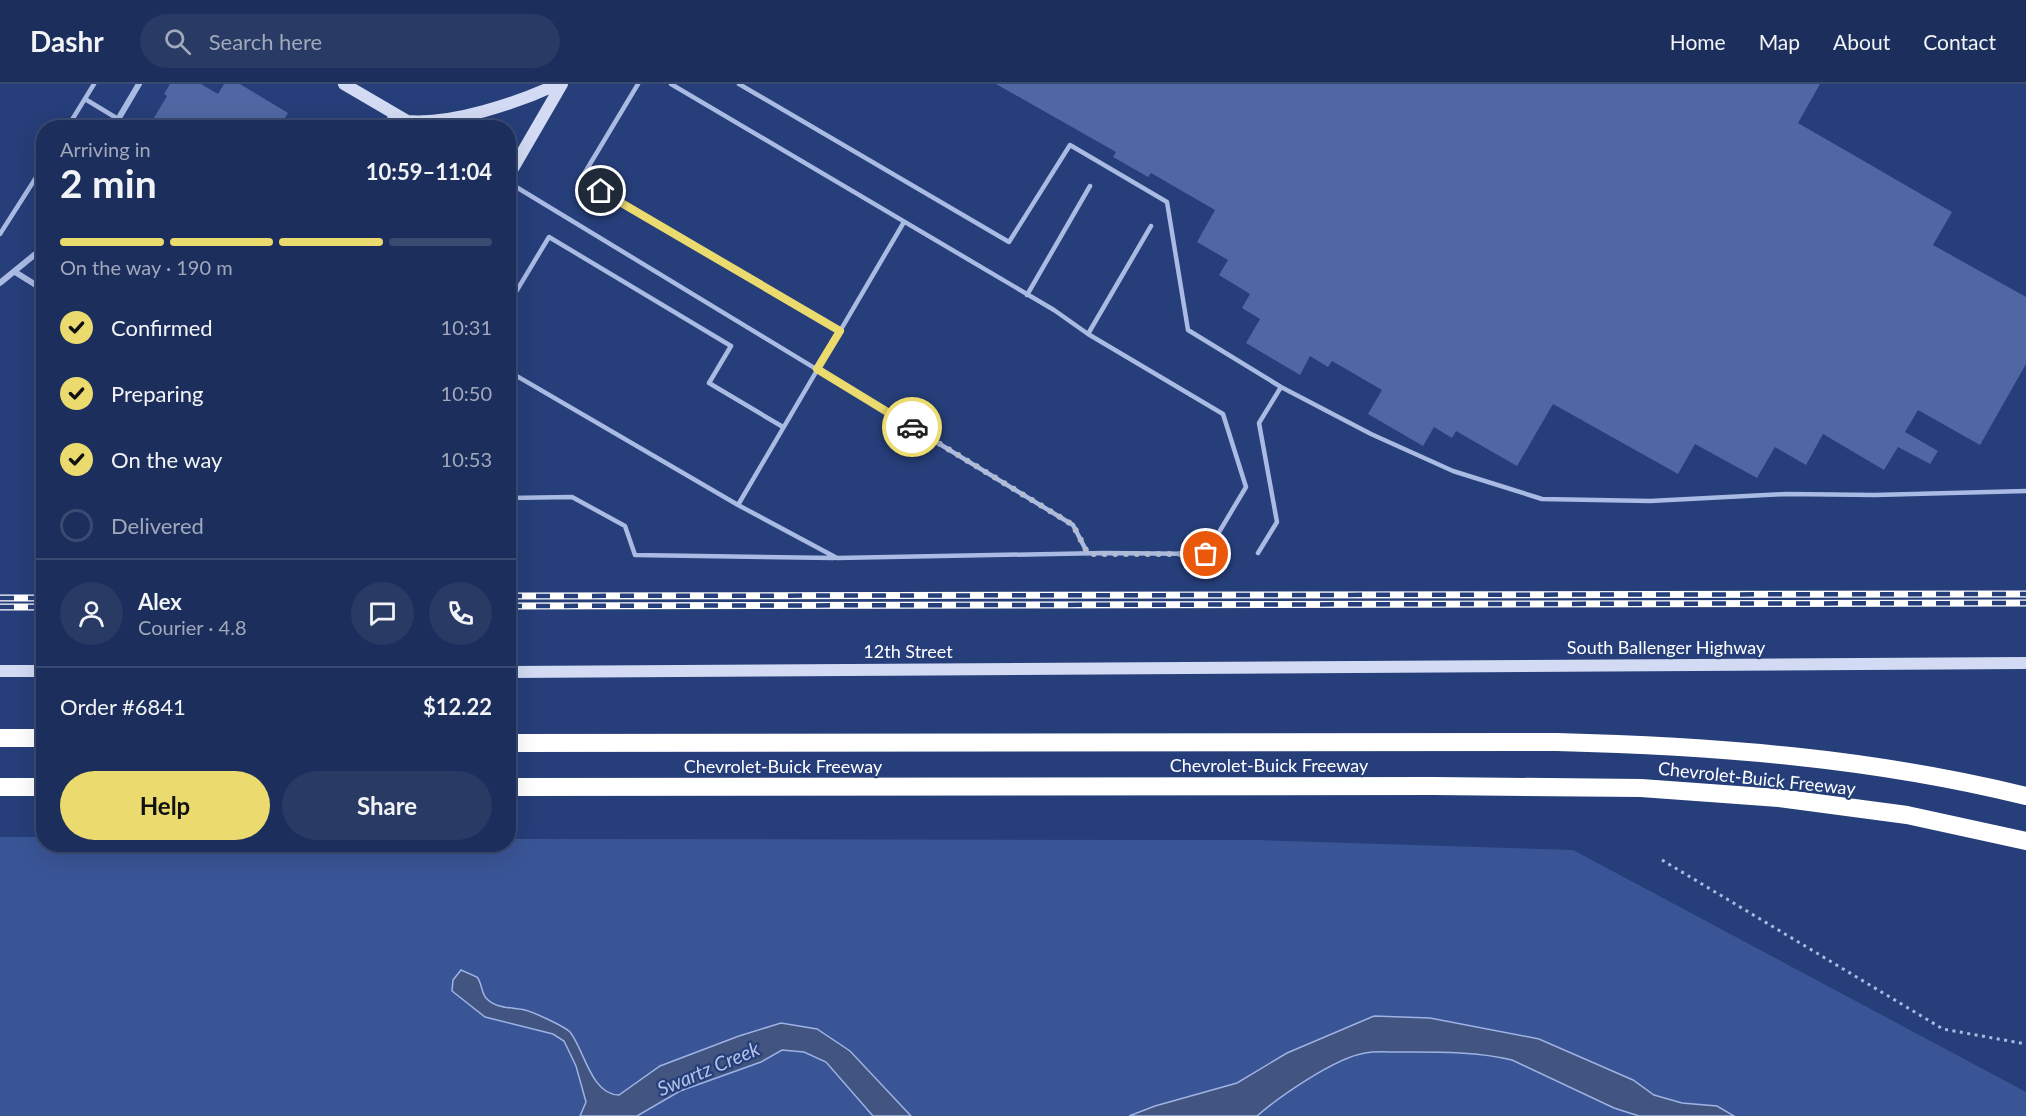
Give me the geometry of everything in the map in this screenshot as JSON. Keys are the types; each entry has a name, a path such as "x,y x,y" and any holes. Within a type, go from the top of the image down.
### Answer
{"highway":[{"path":"0,738 36,738"},
{"name":"Chevrolet-Buick Freeway","path":"516,743 1557,742 1662,745 1739,750 1860,764 1924,774 2026,796"},
{"name":"Chevrolet-Buick Freeway","path":"516,787 1444,786 1641,788 1769,797 1875,811 1946,823 2026,841"},
{"path":"0,787 36,787"}],"street":[{"path":"118,119 139,84"},
{"path":"344,84 405,120"},
{"path":"445,120 513,102 560,84"},
{"path":"516,163 560,84"},
{"path":"0,284 36,254"},
{"path":"15,273 36,285"},
{"name":"South Ballenger Highway","path":"1307,667 2026,663"},
{"path":"19,671 36,666"},
{"name":"12th Street","path":"516,671 1307,667"},
{"path":"0,671 36,671"}],"lane":[{"path":"72,120 94,84"},
{"path":"638,84 581,179 840,331"},
{"path":"516,498 572,497 625,526 635,555 837,558 1206,554 1246,487 1222,414 1027,295 671,84"},
{"path":"739,84 1009,242 1070,145 1167,202 1188,330 1281,387 1371,434 1453,471 1542,499 1650,501 1786,494 1875,495 2026,491"},
{"path":"85,99 118,119"},
{"path":"389,120 390,111"},
{"path":"0,234 36,178"},
{"path":"1027,295 1090,186"},
{"path":"516,187 1073,525 1088,554"},
{"path":"738,505 904,222"},
{"path":"1088,334 1151,226"},
{"path":"516,292 549,237 730,346 709,383 783,427"},
{"path":"516,375 738,505 837,558"},
{"path":"1258,553 1277,522 1259,423 1281,387"}],"path":[{"path":"1662,860 1942,1029 2026,1044"}],"shaded area":[{"path":"0,837 36,837 36,852 516,852 516,839 1258,840 1573,850 2026,1092 2026,1116 0,1116"}],"water":[{"name":"Swartz Creek","path":"461,970 477,977 484,996 490,1002 529,1011 567,1029 595,1080 609,1093 619,1095 660,1066 739,1036 781,1023 817,1029 850,1051 911,1116 873,1116 826,1062 804,1052 782,1050 761,1062 680,1091 637,1116 580,1116 586,1102 576,1066 564,1041 553,1034 485,1017 452,991 453,980"},
{"path":"1374,1016 1430,1018 1539,1039 1633,1080 1654,1095 1682,1103 1717,1106 1734,1116 1639,1116 1614,1108 1512,1060 1440,1052 1381,1052 1365,1053 1339,1062 1279,1098 1257,1116 1129,1116 1155,1106 1237,1083 1287,1053"}],"building":[{"path":"170,84 201,84 218,94 224,84 240,84 288,113 284,120 153,120 167,96 164,94"},
{"path":"996,84 1820,84 1798,123 1952,212 1933,245 2026,297 2026,364 1980,445 1918,410 1905,432 1938,451 1930,464 1898,447 1884,470 1823,434 1806,465 1775,447 1757,478 1695,444 1678,474 1553,404 1517,466 1456,431 1452,438 1434,427 1423,446 1368,414 1382,390 1332,361 1328,367 1310,356 1300,375 1246,343 1260,319 1242,308 1250,294 1219,275 1228,260 1197,242 1215,210 1151,173 1148,177 1113,157 1116,152"}],"railway":[{"path":"516,596 2026,594"},
{"path":"0,598 36,598"},
{"path":"516,606 2026,603"},
{"path":"0,607 36,607"}],"way so far":[{"path":"912,427 1073,525 1088,554 1206,554"}],"route":[{"path":"601,191 840,331 817,369 912,427"}]}
